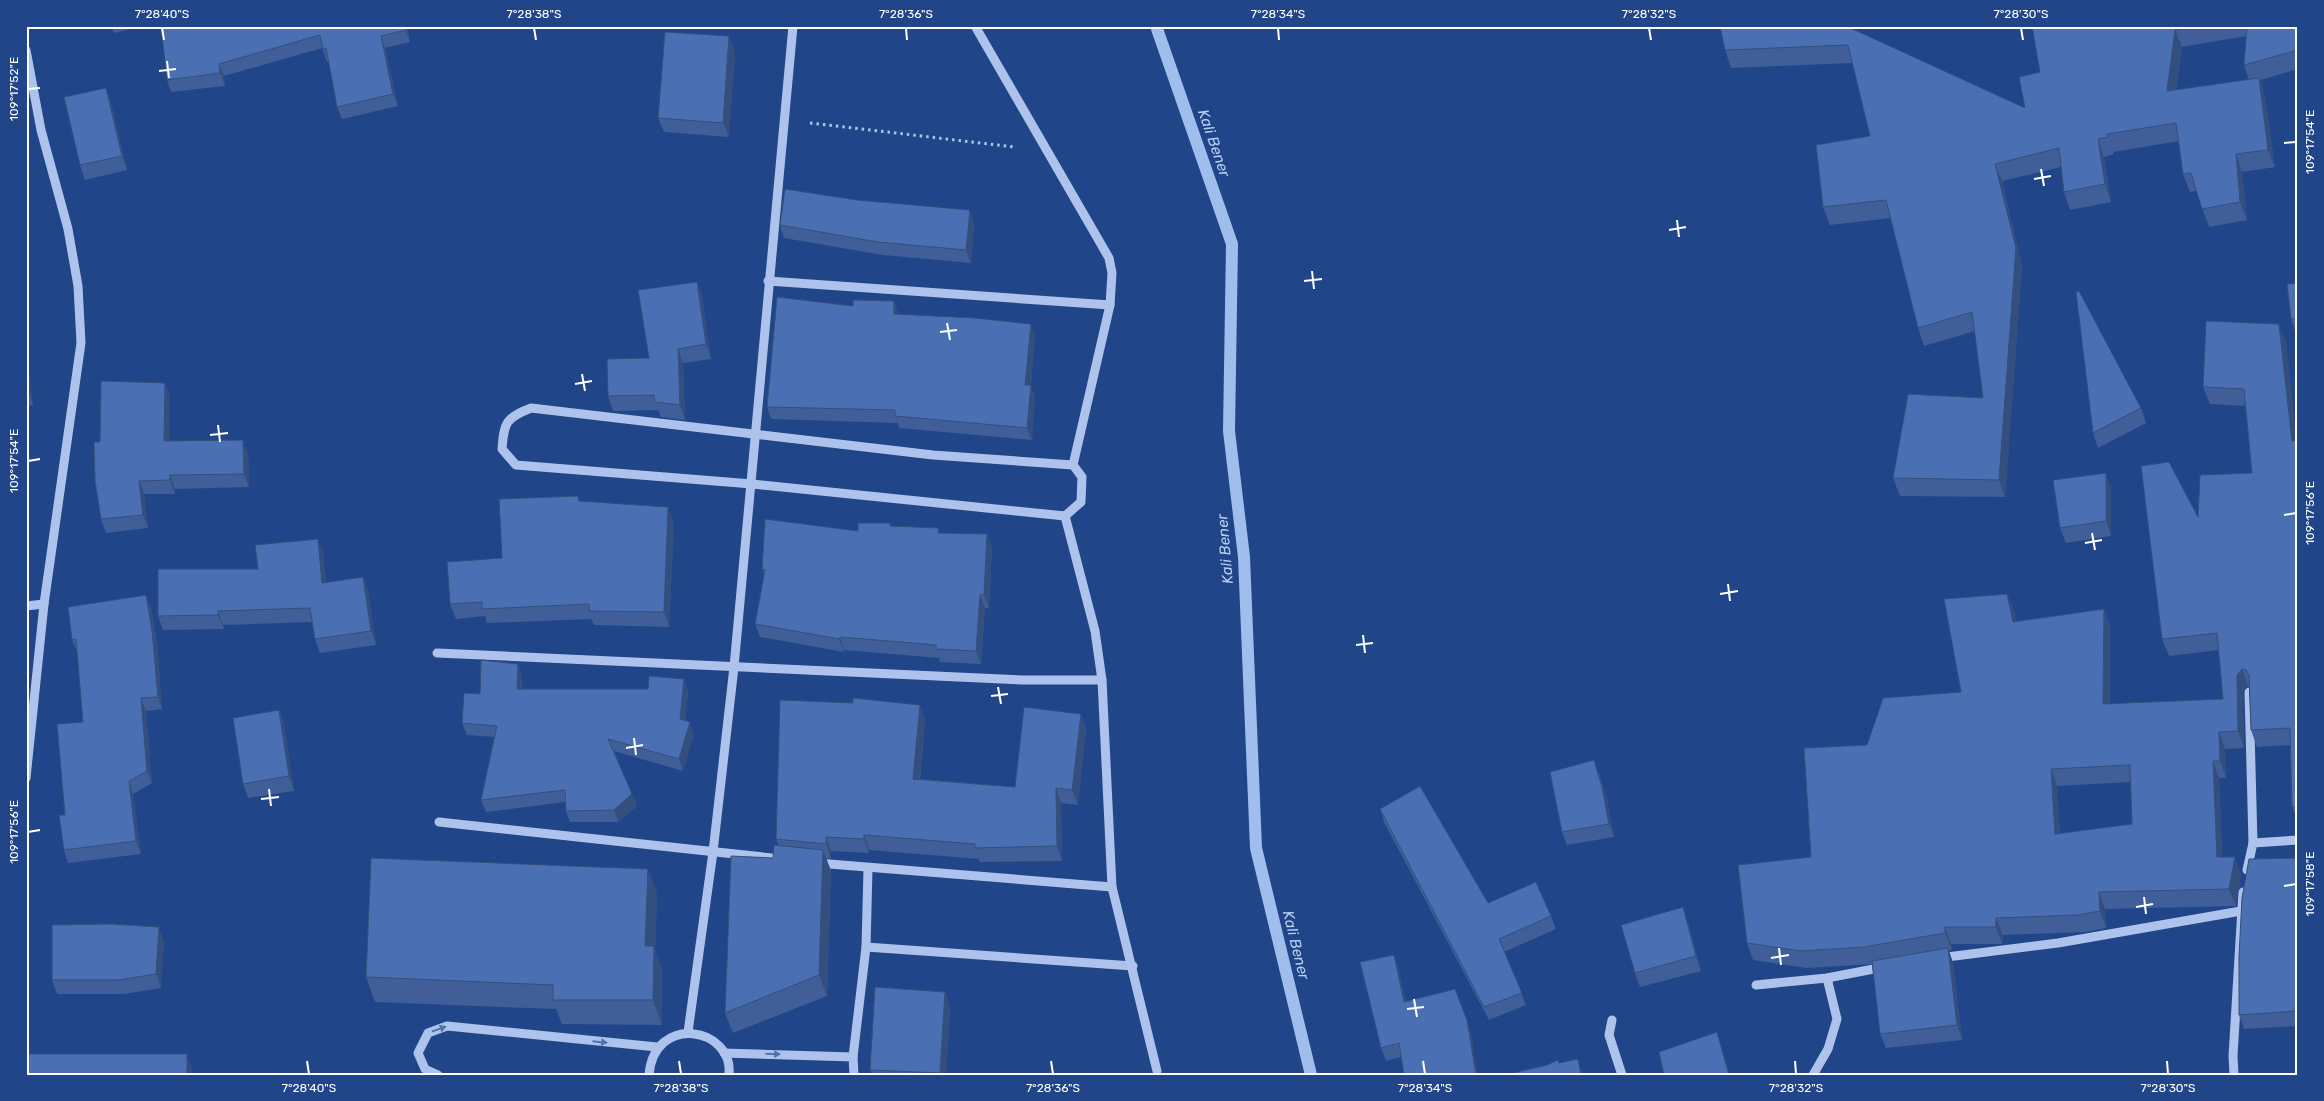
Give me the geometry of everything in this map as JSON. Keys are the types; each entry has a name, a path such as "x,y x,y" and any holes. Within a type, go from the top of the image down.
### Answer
{"street":[{"path":"688,1032 713,852 734,667 752,484 768,281 793,26"},
{"path":"975,26 1112,265 1110,305 1073,465"},
{"path":"26,50 41,130 68,229 78,286 81,343 44,604 26,778"},
{"path":"768,281 1110,305"},
{"path":"531,408 755,433 933,455 1073,465 1082,477 1081,502 1065,516 752,484 516,464 502,449 504,430 513,415 531,408"},
{"path":"1065,516 1095,631 1102,680 1112,887 1133,966 1157,1071"},
{"path":"26,606 44,604"},
{"path":"437,653 1022,680 1102,680"},
{"path":"2234,1075 2233,1056 2241,911 2252,843 2249,692"},
{"path":"439,822 780,859"},
{"path":"2252,843 2298,840"},
{"path":"810,862 868,869 1112,887"},
{"path":"854,1075 853,1057 866,947 868,869"},
{"path":"1930,959 2058,943 2241,911"},
{"path":"866,947 1133,966"},
{"path":"1756,985 1827,978 1896,965"},
{"path":"1812,1075 1828,1049 1837,1019 1827,978"},
{"path":"1612,1020 1609,1035 1622,1075"},
{"path":"438,1075 425,1069 418,1053 428,1033 447,1026 657,1047"},
{"path":"649,1075 650,1062 657,1047 669,1038 688,1032 713,1040 724,1053 730,1068 729,1075"},
{"path":"724,1053 853,1057"}],"path":[{"path":"784,120 1048,151"}],"building":[{"path":"161,26 405,26 406,30 381,36 393,94 337,107 326,48 323,49 320,35 219,64 220,73 167,80"},
{"path":"1720,26 1846,26 2025,108 2019,77 2040,72 2032,26 2195,26 2175,30 2167,91 2259,78 2268,150 2236,154 2240,202 2202,209 2191,173 2183,174 2176,123 2107,134 2108,137 2098,139 2105,184 2064,192 2059,148 1995,164 2016,248 1999,480 1893,478 1908,394 1983,398 1972,312 1918,328 1886,200 1823,207 1816,145 1870,136 1848,45 1725,50"},
{"path":"2247,26 2298,26 2298,50 2244,65"},
{"path":"665,32 729,36 723,123 658,118"},
{"path":"106,88 122,156 80,165 64,97"},
{"path":"785,189 857,200 970,210 966,250 878,242 780,225"},
{"path":"697,282 706,344 678,349 680,405 655,402 654,395 608,396 607,359 649,358 638,290"},
{"path":"2298,283 2298,319 2291,319 2287,284"},
{"path":"2079,291 2141,408 2093,433 2076,292"},
{"path":"777,297 853,306 853,300 894,301 894,314 975,318 1031,324 1025,385 1031,385 1027,428 895,416 895,410 767,407"},
{"path":"2206,321 2279,324 2292,441 2298,440 2298,807 2292,807 2290,728 2251,730 2249,675 2246,670 2242,669 2237,675 2238,731 2219,732 2220,761 2213,761 2217,857 2235,857 2229,889 2099,892 2100,911 2078,915 1996,918 1996,927 1945,927 1945,933 1864,947 1801,951 1747,943 1738,865 1811,857 1804,748 1867,745 1883,698 1961,692 1944,599 2007,594 2013,622 2104,609 2103,704 2223,699 2217,633 2162,639 2141,466 2169,462 2198,517 2200,475 2252,473 2244,389 2203,387","holes":["2130,765 2132,824 2055,834 2051,769"]},
{"path":"101,381 165,383 164,441 243,440 244,474 170,475 170,480 139,481 143,515 101,519 95,481 94,442 100,442"},
{"path":"2106,473 2106,521 2060,528 2053,480"},
{"path":"578,496 579,501 668,507 664,612 589,611 589,604 482,609 482,602 450,604 447,562 502,558 499,499"},
{"path":"765,519 858,531 858,523 890,523 890,526 939,528 938,533 987,534 984,595 980,595 976,651 936,649 936,645 840,637 839,639 755,624 765,570 762,569"},
{"path":"318,539 322,583 363,577 371,631 315,639 310,608 218,611 218,615 158,616 158,569 258,569 255,545"},
{"path":"146,595 152,630 158,697 141,698 147,771 129,781 136,841 64,850 59,815 65,815 57,724 83,722 76,639 72,640 68,607"},
{"path":"481,660 518,664 517,689 648,689 649,676 684,679 680,719 690,722 679,759 608,739 632,794 614,810 566,811 565,790 481,800 497,726 462,723 464,693 480,694"},
{"path":"853,698 920,705 913,779 1015,787 1024,707 1081,714 1072,790 1056,788 1057,846 975,848 975,844 864,835 864,839 826,837 826,844 776,839 780,700 853,703"},
{"path":"279,710 289,776 243,784 233,718"},
{"path":"1594,760 1602,787 1609,824 1562,832 1550,772"},
{"path":"1420,786 1488,903 1536,882 1551,916 1499,939 1522,993 1484,1007 1380,809"},
{"path":"774,845 823,850 819,975 725,1013 731,856 773,858"},
{"path":"371,858 648,869 645,946 654,946 653,1000 553,1000 553,985 366,977"},
{"path":"2298,858 2298,1011 2239,1015 2239,956 2242,898 2249,859"},
{"path":"1683,907 1696,956 1635,973 1621,925"},
{"path":"112,924 159,927 156,974 119,980 52,980 52,925"},
{"path":"1948,948 1957,1025 1880,1034 1872,961"},
{"path":"1394,955 1404,1002 1455,989 1467,1020 1476,1075 1404,1075 1399,1043 1381,1048 1360,962"},
{"path":"875,987 945,992 940,1073 870,1070"},
{"path":"1717,1032 1729,1075 1664,1075 1659,1052"},
{"path":"26,1054 187,1054 187,1075 26,1075"},
{"path":"1578,1059 1581,1075 1505,1075 1547,1065 1558,1060 1559,1063"}],"waterway":[{"name":"Kali Bener","path":"1156,26 1232,244 1229,431 1244,557 1256,848 1311,1075"}]}
